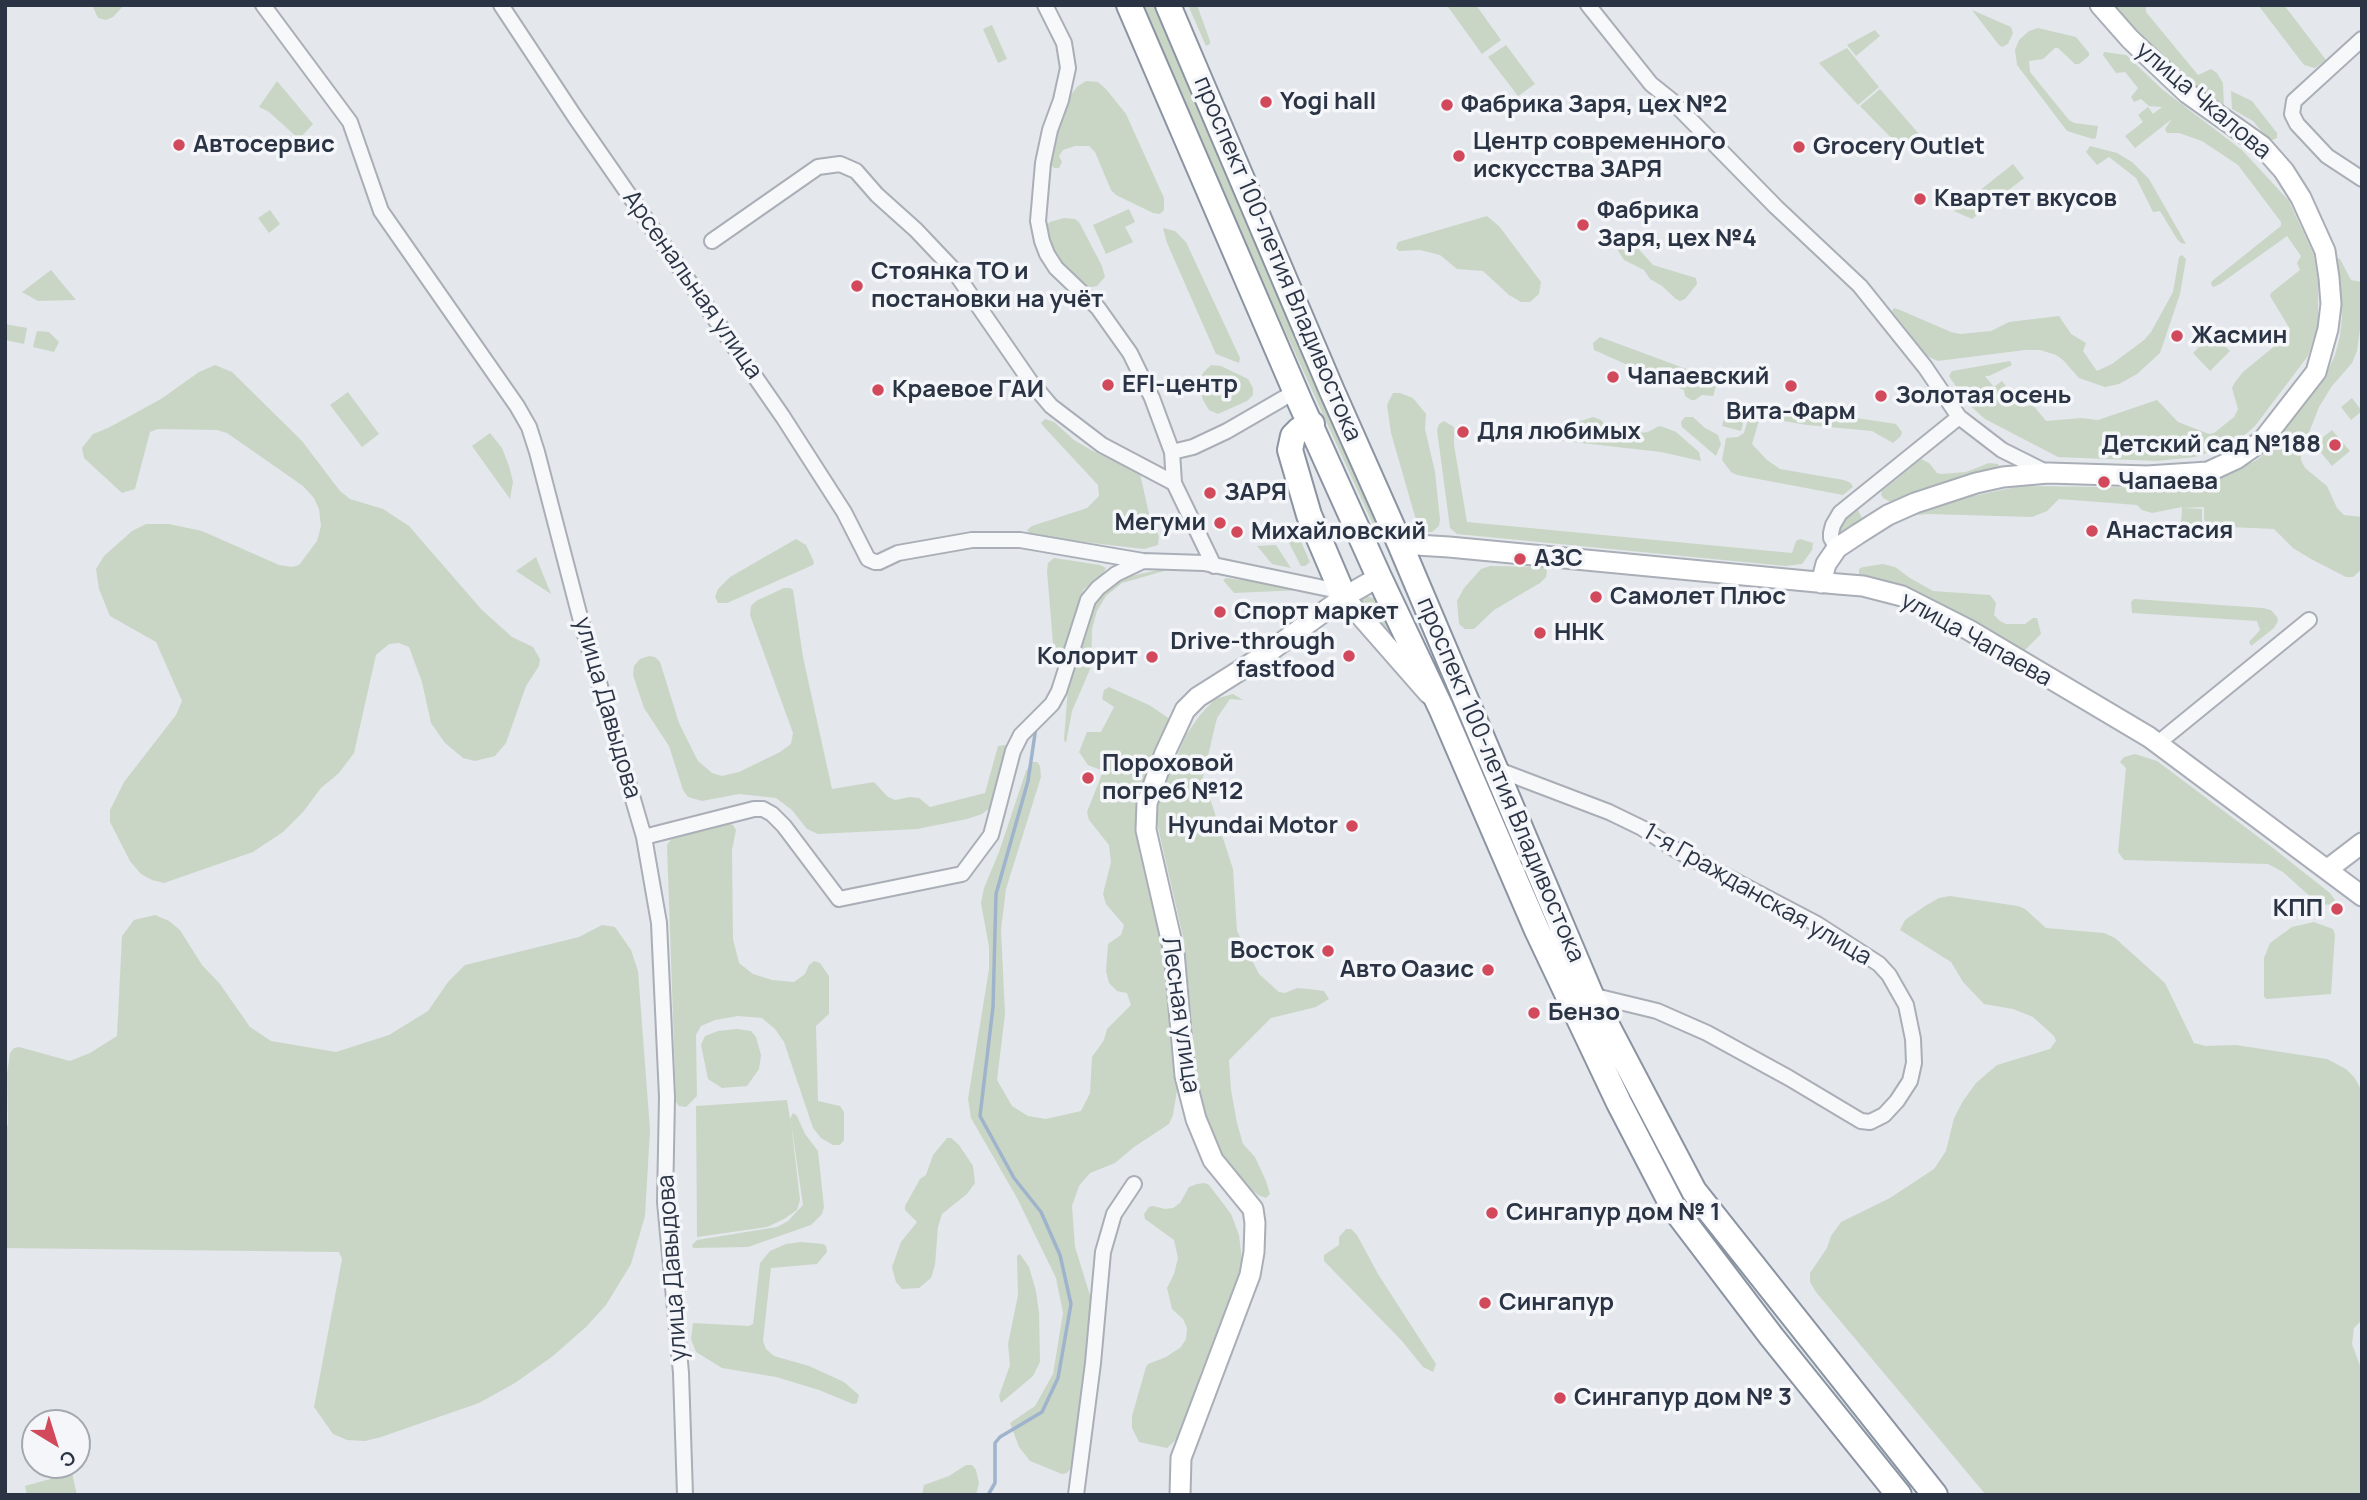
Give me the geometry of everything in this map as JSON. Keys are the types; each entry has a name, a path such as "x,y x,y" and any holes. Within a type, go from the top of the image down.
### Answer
{"highway":[{"name":"проспект 100-летия Владивостока","path":"1129,5 1379,577 1441,708 1536,928 1619,1103 1673,1207 1771,1336 1899,1495"},
{"name":"проспект 100-летия Владивостока","path":"1168,5 1591,995 1694,1191 1935,1495"},
{"path":"1311,424 1293,436 1290,450 1309,515 1345,597"}],"main road":[{"name":"улица Чкалова","path":"1837,548 1888,515 1951,490 2003,477 2048,473 2175,475 2208,471 2236,459 2263,439 2307,386 2321,361 2331,304 2325,251 2301,198 2284,171 2257,142 2187,93 2130,39 2100,5"},
{"name":"улица Чапаева","path":"1400,544 1863,586 1902,596 1969,630 2158,743 2362,895"},
{"path":"1821,583 1826,564 1837,548"},
{"name":"Лесная улица","path":"1180,1495 1181,1458 1250,1275 1255,1223 1253,1209 1249,1203 1213,1160 1196,1119 1185,1076 1174,952 1146,830 1147,803 1164,753 1185,710 1198,697 1266,654 1345,597 1379,577"},
{"path":"1345,597 1441,708"},
{"path":"2328,869 2362,843"}],"street":[{"name":"улица Давыдова","path":"262,5 350,122 381,211 482,353 529,428 581,621 644,837 659,923 667,1097 665,1202 681,1373 685,1495"},
{"name":"Арсенальная улица","path":"502,5 575,117 783,416 844,512 868,558 879,562 898,552 991,539 1020,540 1143,561"},
{"path":"1045,5 1064,43 1068,68 1043,163 1038,221 1042,241 1056,268 1098,308 1122,339 1152,398 1172,452 1174,483 1214,566"},
{"path":"1588,5 1651,84 1671,100 1760,192 1860,286 1918,358 1959,417 2002,450 2048,473"},
{"name":"улица Чкалова","path":"2362,39 2294,101 2292,114 2297,124 2327,156 2362,179"},
{"path":"712,241 818,167 840,164 856,171 952,268 1030,381 1051,406 1102,445 1174,483"},
{"path":"1172,452 1193,447 1227,431 1296,391"},
{"path":"1837,548 1831,533 1840,513 1959,417"},
{"path":"644,837 763,809 784,826 839,898 962,874 991,835 1013,751 1021,735 1052,704 1059,691 1088,600 1116,574 1143,561 1181,561 1329,589 1330,587 1345,597"},
{"path":"2158,743 2309,620"},
{"name":"1-я Гражданская улица","path":"1494,768 1609,812 1642,828 1676,850 1817,924 1884,969 1906,1005 1913,1039 1914,1063 1910,1081 1884,1115 1870,1122 1861,1121 1707,1033 1657,1011 1591,995"},
{"path":"1076,1495 1104,1252 1114,1214 1134,1184"}],"green space":[{"path":"92,5 124,5 113,17 106,20 98,18"},
{"path":"1142,5 1155,5 1378,526 1375,529 1257,269"},
{"path":"1188,5 1197,5 1210,41 1206,46"},
{"path":"1476,5 1501,40 1482,54 1448,7"},
{"path":"2113,5 2146,5 2146,12 2198,75 2211,69 2217,73 2223,83 2224,106 2220,106 2182,76"},
{"path":"2258,5 2284,5 2326,60 2315,68 2304,65"},
{"path":"1972,10 2011,27 2013,33 2008,44 2002,47 1999,45"},
{"path":"992,25 1007,59 998,63 983,29"},
{"path":"2038,28 2076,37 2089,53 2079,64 2075,64 2058,48 2043,59 2029,61 2030,72 2069,120 2098,126 2096,138 2067,131 2017,65 2015,50 2019,40 2029,31"},
{"path":"1875,30 1880,36 1856,56 1847,45"},
{"path":"1506,45 1535,84 1518,96 1488,57"},
{"path":"1847,48 1879,87 1858,105 1819,63"},
{"path":"2104,52 2126,55 2163,90 2242,150 2289,201 2314,255 2318,282 2318,324 2308,356 2255,426 2222,448 2195,457 2157,461 2058,457 1985,419 1967,403 1949,376 1952,371 2010,361 2012,365 1985,376 1994,387 2002,381 2022,407 2033,405 2046,421 2081,418 2098,420 2157,400 2178,422 2209,434 2234,417 2238,409 2232,388 2235,382 2243,372 2288,335 2290,329 2270,296 2300,270 2297,263 2301,256 2287,236 2220,284 2213,287 2211,284 2281,226 2281,222 2238,165 2202,141 2179,133 2167,133 2165,129 2172,119 2135,148 2125,136 2143,122 2138,115 2148,107 2153,114 2162,107 2149,106 2141,99 2134,102 2131,97 2138,88 2125,72 2116,73 2103,55"},
{"path":"277,81 313,124 299,139 269,112 259,107"},
{"path":"1086,81 1098,82 1126,114 1164,198 1164,210 1160,214 1116,195 1111,190 1095,152 1089,146 1075,146 1063,150 1059,156 1062,162 1059,168 1051,165 1050,152 1069,97"},
{"path":"1880,89 1919,134 1902,149 1860,106"},
{"path":"2231,91 2252,101 2277,133 2277,138 2270,141 2253,121 2232,109"},
{"path":"2090,146 2117,153 2132,162 2149,179 2186,244 2177,239 2160,211 2153,212 2136,178 2109,157 2097,165 2086,152"},
{"path":"2013,164 2024,178 1972,219 1954,211"},
{"path":"1129,209 1135,222 1125,227 1133,242 1106,254 1093,225"},
{"path":"270,210 280,224 269,233 258,218"},
{"path":"1487,216 1499,226 1541,282 1539,294 1530,302 1521,302 1509,295 1483,271 1457,269 1440,255 1420,250 1399,251 1396,248 1398,242"},
{"path":"1064,218 1079,222 1102,266 1105,277 1097,286 1086,288 1071,277 1045,242 1046,226"},
{"path":"1163,228 1175,231 1186,242 1240,358 1239,363 1216,354 1167,243"},
{"path":"1626,240 1634,244 1653,265 1696,278 1697,284 1685,299 1676,299 1650,279 1644,270 1624,260 1617,249"},
{"path":"2182,255 2186,259 2180,294 2160,353 2137,374 2119,384 2105,387 2079,378 2063,360 2040,350 1938,361 1927,356 1892,311 1894,308 1900,310 1960,334 1991,331 2009,322 2059,316 2071,334 2086,343 2083,351 2097,371 2112,364 2151,332 2173,292 2179,257"},
{"path":"2336,258 2340,259 2351,280 2362,282 2362,314 2357,351 2352,363 2332,386 2319,407 2301,453 2301,460 2305,468 2327,486 2337,508 2344,515 2362,517 2362,569 2353,577 2346,577 2311,559 2293,548 2274,529 2208,526 2204,519 2204,507 2183,508 2202,509 2202,525 2181,524 2182,507 2152,513 2137,505 2059,499 2047,511 2032,517 1928,514 1906,516 1939,503 2021,486 2184,488 2211,482 2255,461 2267,452 2290,423 2326,375 2335,355 2342,317"},
{"path":"51,270 76,300 38,301 22,292"},
{"path":"5,324 27,328 24,344 5,340"},
{"path":"37,331 49,332 59,342 54,352 33,347"},
{"path":"2213,333 2230,351 2210,371 2193,353"},
{"path":"1600,337 1716,380 1713,396 1702,395 1691,400 1685,396 1684,390 1594,350 1593,343"},
{"path":"215,365 232,372 302,441 340,491 350,499 383,509 409,526 482,610 512,637 533,647 540,659 539,666 526,686 506,743 495,756 475,761 463,758 445,743 431,723 422,682 409,647 399,643 389,644 376,655 354,753 303,812 283,832 253,852 164,883 141,874 130,861 110,822 110,810 124,782 176,715 182,701 156,642 110,616 99,589 96,569 104,556 132,531 146,524 169,524 202,531 279,565 292,567 299,565 317,541 321,526 319,509 314,498 303,486 227,433 217,430 158,429 150,432 135,489 122,493 84,458 82,448 93,434 161,399 199,372"},
{"path":"1211,365 1221,366 1248,379 1253,395 1247,401 1218,414 1209,410 1199,385 1203,373"},
{"path":"348,392 379,434 362,447 330,405"},
{"path":"1393,393 1413,398 1426,414 1425,429 1435,472 1440,520 1439,526 1432,532 1425,532 1416,520 1391,433 1387,405"},
{"path":"2352,398 2362,411 2351,420 2341,407"},
{"path":"1756,403 1896,424 1902,432 1893,443 1872,431 1807,425 1760,417 1752,444 1767,460 1780,469 1844,480 1853,487 1843,495 1737,475 1731,472 1722,460 1726,438 1738,437 1744,433 1752,406"},
{"path":"1725,415 1744,420 1741,431 1722,426"},
{"path":"1593,417 1601,420 1610,430 1638,433 1648,432 1659,426 1676,432 1699,452 1701,461 1661,452 1538,438 1532,433 1537,426 1565,426"},
{"path":"1685,417 1693,417 1718,435 1721,444 1716,456 1682,427 1681,422"},
{"path":"1045,419 1054,422 1074,440 1091,450 1140,474 1151,522 1159,536 1158,545 1144,549 1029,533 1027,530 1032,526 1087,508 1099,496 1098,485 1041,423"},
{"path":"1444,421 1454,427 1454,445 1467,522 1792,553 1796,541 1800,539 1813,543 1812,550 1802,564 1785,566 1457,534 1450,528 1437,430 1439,424"},
{"path":"2332,430 2350,451 2332,466 2314,444"},
{"path":"490,433 502,448 509,466 513,482 510,499 472,446"},
{"path":"1921,459 1941,474 1966,472 1989,463 1998,464 2001,470 1934,485 1891,502 1883,498 1882,491"},
{"path":"1857,508 1862,518 1840,532 1842,520"},
{"path":"1299,537 1310,562 1305,566 1301,566 1288,541"},
{"path":"796,539 806,545 813,565 727,603 718,603 715,597 718,589 730,577"},
{"path":"1276,545 1291,568 1272,564 1257,546"},
{"path":"536,557 551,594 516,571"},
{"path":"1054,558 1106,568 1103,574 1083,590 1077,618 1065,647 1061,650 1057,650 1053,643 1047,571 1048,563"},
{"path":"1883,564 1895,567 1933,591 1990,595 1996,603 1994,615 2000,621 2006,624 2025,624 2037,618 2041,634 2025,650 2015,648 1859,574 1859,569 1863,567"},
{"path":"1490,566 1544,567 1547,570 1546,577 1540,583 1494,610 1474,629 1465,629 1459,624 1457,601 1464,588 1481,569"},
{"path":"1162,569 1164,571 1122,583 1106,596 1097,611 1092,629 1091,667 1072,711 1066,743 1064,740 1068,687 1096,598 1118,579"},
{"path":"1226,578 1302,590 1234,593 1223,580"},
{"path":"784,588 793,590 803,657 832,789 874,782 888,797 895,800 919,798 930,807 985,793 998,746 1005,745 1008,747 991,807 982,814 967,819 917,829 818,834 807,829 792,810 776,798 739,794 702,801 688,797 683,790 669,746 644,708 633,675 634,666 640,659 649,656 660,662 679,723 698,761 712,773 722,776 739,772 780,752 791,744 793,733 750,615 751,606 756,601"},
{"path":"1361,597 1377,600 1396,636 1392,640 1360,603"},
{"path":"2134,599 2263,608 2271,610 2278,621 2274,628 2251,646 2249,642 2260,630 2257,621 2132,613 2131,602"},
{"path":"1109,687 1149,705 1170,719 1145,781 1179,1078 1169,1124 1115,1163 1090,1173 1079,1186 1072,1206 1075,1247 1093,1305 1086,1394 1072,1467 1062,1474 1030,1461 1019,1447 1010,1423 1035,1406 1053,1374 1063,1313 1056,1278 1017,1198 971,1118 968,1099 989,969 989,947 981,903 984,888 1031,762 1037,762 1040,766 1041,777 1006,889 1001,930 1005,1014 997,1080 1012,1106 1028,1116 1046,1119 1081,1111 1090,1093 1092,1057 1104,1040 1107,1029 1131,1005 1127,993 1117,991 1109,983 1106,971 1108,944 1121,935 1124,925 1106,904 1103,894 1111,862 1109,845 1089,820 1087,812 1102,774 1101,770 1088,765 1079,752 1087,732 1101,732 1114,707 1102,699 1104,690"},
{"path":"1233,694 1243,700 1230,699 1217,718 1203,777 1233,869 1237,931 1259,974 1279,992 1285,993 1297,988 1324,991 1329,999 1316,1007 1271,1018 1229,1060 1237,1123 1243,1144 1255,1157 1266,1181 1270,1194 1266,1198 1258,1195 1231,1172 1203,1115 1194,1084 1193,1034 1184,941 1155,814 1159,798 1186,735 1215,699"},
{"path":"2135,754 2157,761 2273,848 2330,893 2335,900 2332,904 2323,905 2315,901 2283,872 2268,864 2124,860 2118,852 2126,768 2120,762 2124,757"},
{"path":"728,823 736,830 732,850 733,939 739,963 753,974 772,980 794,982 805,974 814,961 820,963 829,976 829,1014 816,1026 818,1101 840,1106 844,1112 844,1140 840,1145 833,1145 821,1138 813,1128 784,1042 775,1029 762,1018 738,1016 715,1020 701,1026 696,1035 697,1096 686,1107 679,1106 676,1102 667,845 672,838 680,835"},
{"path":"1950,896 2018,906 2046,928 2104,933 2115,938 2165,983 2194,1043 2206,1046 2236,1045 2327,1059 2346,1069 2354,1077 2362,1091 2362,1320 2354,1328 2352,1344 2362,1371 2362,1495 1986,1495 1816,1292 1810,1282 1810,1273 1841,1222 1890,1198 1934,1169 1946,1151 1954,1118 1963,1101 1976,1083 1997,1065 2050,1049 2056,1041 2033,1017 2013,1009 1984,1004 1963,982 1951,962 1900,930 1905,920 1925,906 1939,898"},
{"path":"155,915 180,930 202,965 220,984 250,1027 271,1041 336,1052 389,1035 428,1011 448,982 465,965 579,937 602,925 615,927 631,950 638,971 650,1130 645,1216 631,1264 606,1305 586,1327 553,1356 515,1383 479,1403 381,1437 365,1441 347,1440 333,1434 314,1407 342,1259 339,1252 5,1248 5,1136 8,1123 7,1074 10,1053 19,1047 70,1061 90,1053 117,1036 122,936 134,920"},
{"path":"2314,922 2333,929 2335,935 2331,994 2267,999 2264,997 2264,958 2270,943 2292,927"},
{"path":"718,1031 751,1031 756,1037 761,1055 759,1069 747,1086 722,1088 708,1079 701,1045 705,1036"},
{"path":"787,1100 790,1119 793,1113 797,1116 805,1134 818,1151 824,1207 822,1214 811,1225 748,1247 693,1248 692,1245 697,1240 777,1227 788,1221 803,1205 791,1122 800,1200 797,1210 767,1227 697,1237 696,1106"},
{"path":"947,1138 959,1145 973,1166 975,1183 967,1194 942,1214 931,1278 919,1288 902,1289 896,1282 892,1267 901,1242 917,1222 905,1210 905,1206 920,1179 926,1175 933,1155"},
{"path":"1205,1183 1231,1214 1239,1235 1242,1260 1238,1285 1200,1374 1187,1417 1177,1439 1167,1448 1139,1442 1132,1428 1132,1416 1146,1367 1181,1347 1186,1339 1187,1328 1183,1319 1172,1309 1167,1288 1178,1258 1174,1240 1145,1219 1144,1214 1153,1206 1173,1208 1180,1203 1189,1187"},
{"path":"1346,1229 1351,1229 1357,1235 1378,1274 1436,1364 1433,1372 1423,1367 1402,1341 1324,1261 1324,1255 1339,1245 1339,1237"},
{"path":"786,1244 823,1244 827,1252 817,1264 771,1268 763,1341 766,1349 774,1356 809,1366 844,1382 859,1395 857,1403 853,1404 776,1377 722,1368 696,1352 691,1339 693,1323 753,1324 760,1263 770,1251"},
{"path":"1020,1254 1029,1267 1036,1291 1040,1362 1033,1376 1001,1403 999,1396 1010,1365 1008,1344 1018,1295 1017,1256"},
{"path":"966,1465 972,1465 976,1470 979,1483 976,1495 922,1495 924,1485 949,1476"},
{"path":"50,1479 73,1479 77,1495 27,1495 25,1486"}],"waterway":[{"path":"988,1495 995,1483 995,1443 1000,1437 1042,1412 1058,1378 1071,1304 1060,1255 1041,1212 1014,1178 980,1116 993,1007 996,894 1028,781 1036,727"}],"place":[{"name":"Yogi hall","path":"1266,102"},
{"name":"Фабрика Заря, цех №2","path":"1447,105"},
{"name":"Автосервис","path":"179,145"},
{"name":"Grocery Outlet","path":"1799,147"},
{"name":"Центр современного искусства ЗАРЯ","path":"1459,156"},
{"name":"Квартет вкусов","path":"1920,199"},
{"name":"Фабрика Заря, цех №4","path":"1583,225"},
{"name":"Стоянка ТО и постановки на учёт","path":"857,286"},
{"name":"Жасмин","path":"2177,336"},
{"name":"Чапаевский","path":"1613,377"},
{"name":"EFI-центр","path":"1108,385"},
{"name":"Вита-Фарм","path":"1791,386"},
{"name":"Краевое ГАИ","path":"878,390"},
{"name":"Золотая осень","path":"1881,396"},
{"name":"Для любимых","path":"1463,432"},
{"name":"Детский сад №188","path":"2335,445"},
{"name":"Чапаева","path":"2104,482"},
{"name":"ЗАРЯ","path":"1210,493"},
{"name":"Мегуми","path":"1220,523"},
{"name":"Анастасия","path":"2092,531"},
{"name":"Михайловский","path":"1237,532"},
{"name":"АЗС","path":"1520,559"},
{"name":"Самолет Плюс","path":"1596,597"},
{"name":"Спорт маркет","path":"1220,612"},
{"name":"ННК","path":"1540,633"},
{"name":"Drive-through fastfood","path":"1349,656"},
{"name":"Колорит","path":"1152,657"},
{"name":"Пороховой погреб №12","path":"1088,778"},
{"name":"Hyundai Motor","path":"1352,826"},
{"name":"КПП","path":"2337,909"},
{"name":"Восток","path":"1328,951"},
{"name":"Авто Оазис","path":"1488,970"},
{"name":"Бензо","path":"1534,1013"},
{"name":"Сингапур дом № 1","path":"1492,1213"},
{"name":"Сингапур","path":"1485,1303"},
{"name":"Сингапур дом № 3","path":"1560,1398"}]}
